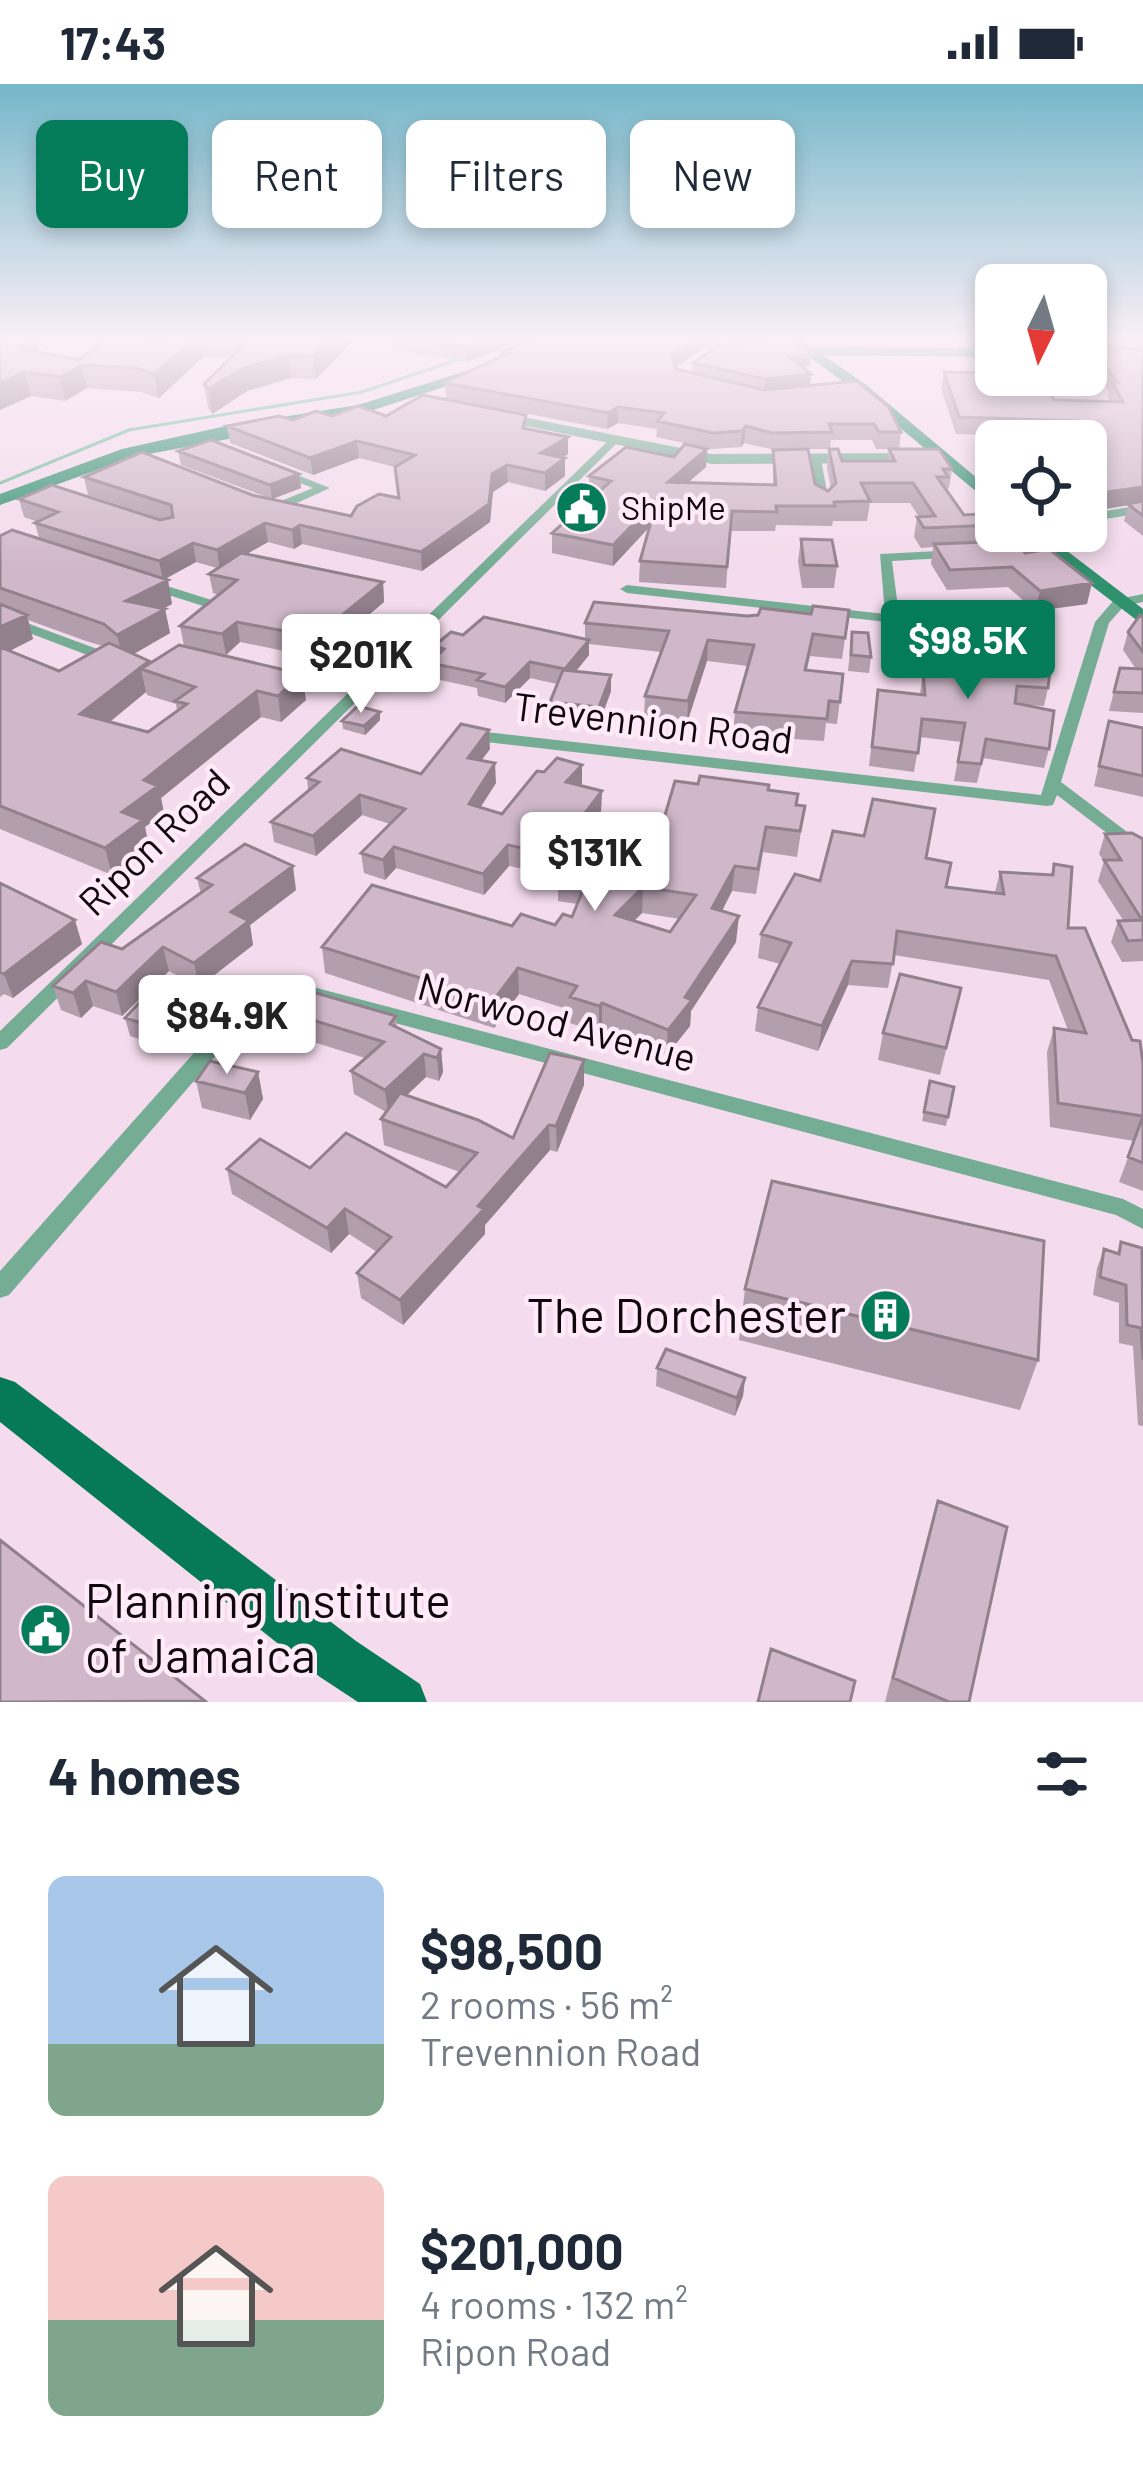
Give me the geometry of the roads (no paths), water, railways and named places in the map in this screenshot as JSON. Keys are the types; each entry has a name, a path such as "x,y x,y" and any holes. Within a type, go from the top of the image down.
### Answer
{"main road":[{"path":"0,500 128,453 329,414"},
{"path":"892,414 975,484"},
{"path":"1048,552 1143,619"},
{"path":"0,1396 338,1659 402,1702"}],"street":[{"path":"483,414 717,459 946,458"},
{"name":"Ripon Road","path":"0,1043 615,440"},
{"path":"128,453 161,467"},
{"path":"815,459 823,503"},
{"path":"265,465 324,488 273,509"},
{"path":"35,486 53,492"},
{"path":"252,502 292,513"},
{"path":"1107,515 1143,509"},
{"path":"627,589 886,618 892,615 885,557 965,554"},
{"path":"130,579 216,606"},
{"path":"1143,598 1119,603 1102,622 1054,785 1143,852"},
{"path":"0,616 103,656"},
{"name":"Trevennion Road","path":"468,735 1043,802 1054,785"},
{"name":"Norwood Avenue","path":"0,1288 256,996 286,987 1123,1208 1143,1220"}],"waterway":[{"path":"0,483 129,430 230,414"}],"place":[{"name":"ShipMe","path":"582,508"},
{"name":"The Dorchester","path":"885,1316"},
{"name":"Planning Institute of Jamaica","path":"46,1629"}]}
